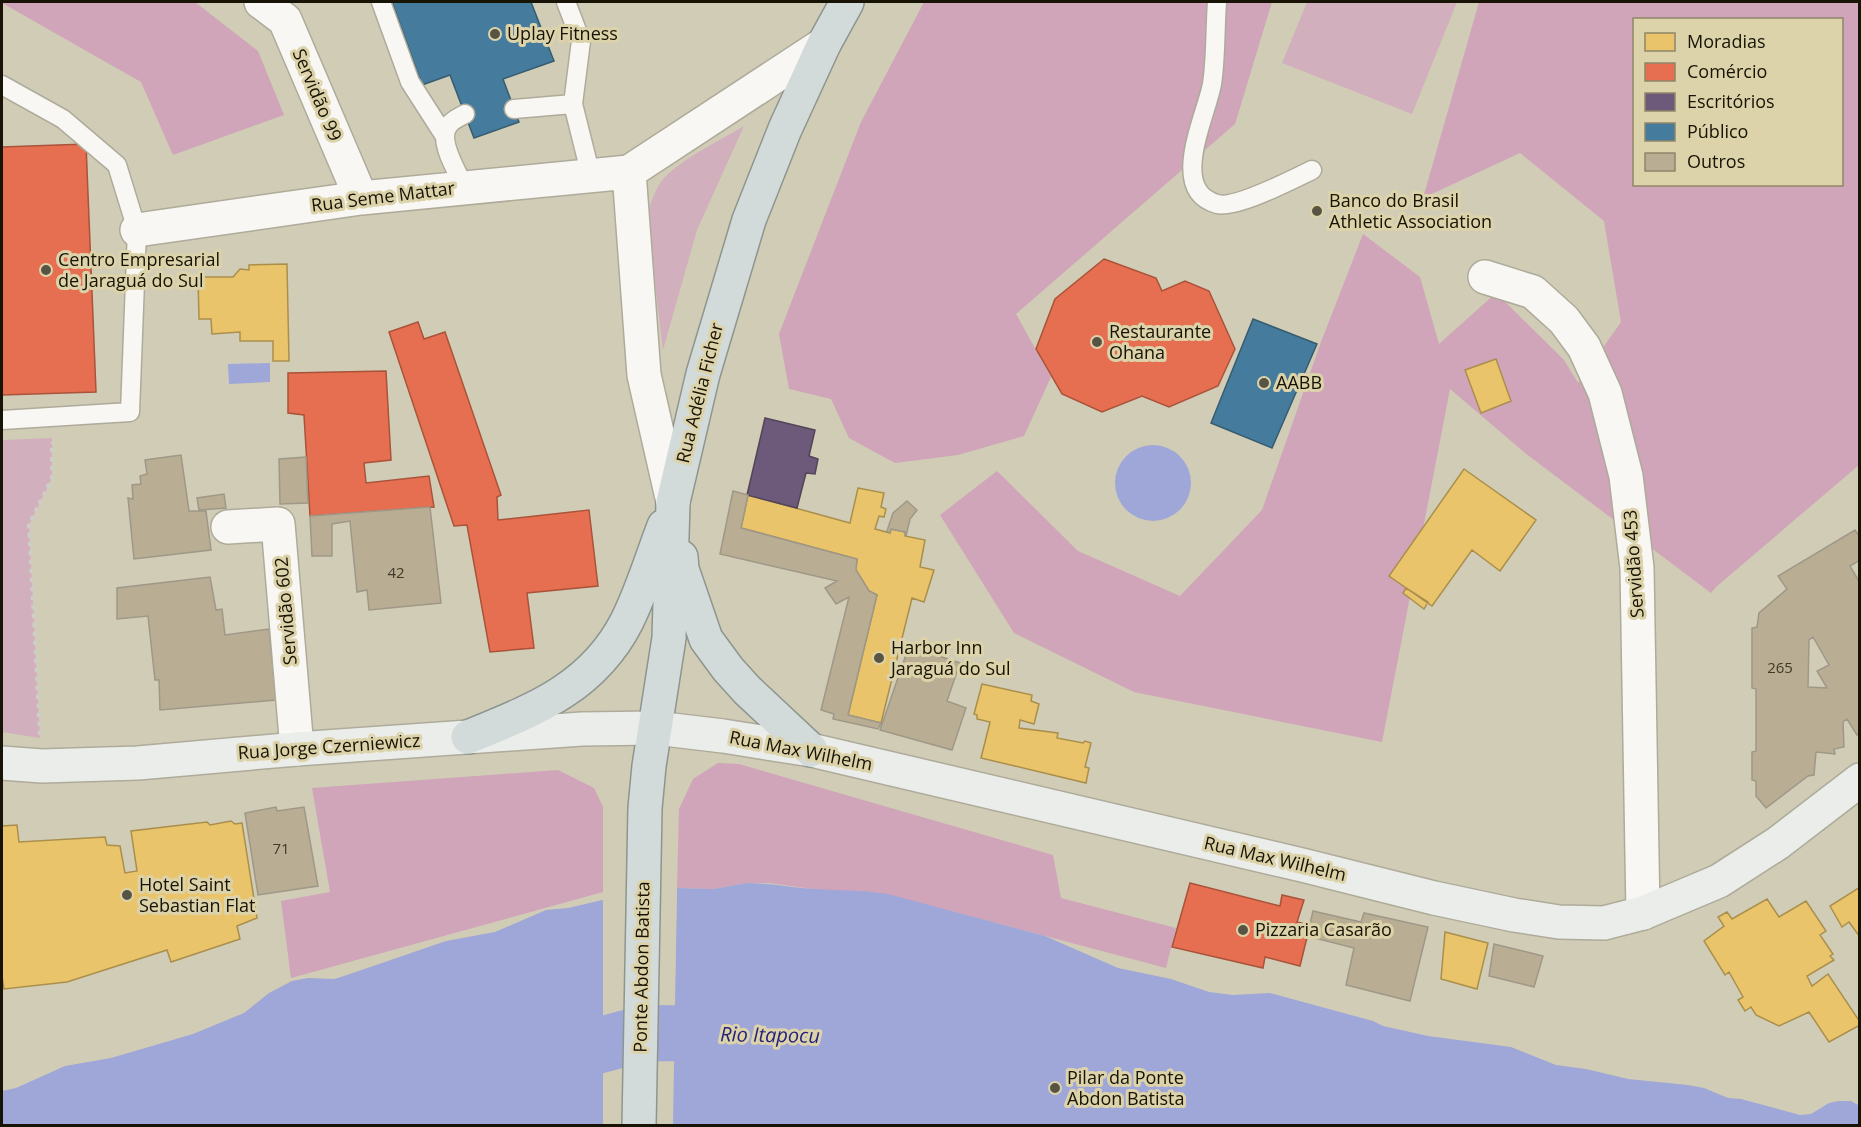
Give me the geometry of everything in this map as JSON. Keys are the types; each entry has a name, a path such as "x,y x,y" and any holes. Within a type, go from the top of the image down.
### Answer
{"highway":[{"name":"Rua Adélia Ficher","path":"645,808 649,766 669,638 673,502 703,374 749,220 785,129 824,44 847,2"},
{"path":"468,737 559,696 583,678 609,650 627,620 673,502"},
{"path":"673,502 682,569 706,639 747,690 811,750"},
{"name":"Ponte Abdon Batista","path":"639,1125 645,808"}],"main road":[{"name":"Rua Max Wilhelm","path":"656,728 811,750 1514,915 1559,922 1604,923 1643,913 1719,881 1778,843 1860,780"},
{"name":"Rua Jorge Czerniewicz","path":"2,763 42,766 138,763 297,749 582,729 656,728"}],"street":[{"name":"Servidão 99","path":"261,2 285,20 361,198"},
{"name":"Rua Seme Mattar","path":"137,230 361,198 628,172 824,44"},
{"path":"628,172 644,375 673,502"},
{"name":"Servidão 453","path":"1485,278 1533,292 1564,320 1584,347 1605,393 1626,476 1637,568 1643,913"},
{"name":"Servidão 602","path":"228,527 278,524 297,749"}],"lane":[{"path":"381,2 410,82 444,135 446,147 465,188"},
{"path":"566,2 581,41 573,104 591,176"},
{"path":"1217,2 1212,84 1194,146 1192,172 1200,194 1219,205 1242,201 1312,170"},
{"path":"2,85 63,119 117,165 137,230 130,412 2,420"},
{"path":"514,109 573,104"},
{"path":"444,135 449,124 465,114"}],"path":[{"path":"42,766 29,525 52,478 52,438 49,418"}],"shaded area":[{"path":"2,2 195,2 258,51 284,115 173,155 141,82"},
{"path":"924,2 1272,2 1235,124 1016,314 1051,377 1024,436 958,455 895,463 849,438 831,399 789,389 779,334 861,122"},
{"path":"1307,2 1457,2 1412,114 1282,63"},
{"path":"1479,2 1859,2 1859,465 1711,593 1525,453 1450,389 1382,742 1134,692 1014,633 940,515 997,471 1078,551 1180,596 1262,510 1321,342 1363,234 1420,277 1439,344 1496,293 1564,360 1578,383 1621,322 1604,221 1520,153 1423,198"},
{"path":"744,126 697,230 663,350 647,216 652,201 662,181 673,170 692,156"},
{"path":"52,438 52,478 29,525 40,738 2,732 2,440"},
{"path":"718,763 739,764 1053,855 1061,898 1176,928 1166,968 924,904 769,883 746,883 714,889 677,888 679,809 693,779"},
{"path":"558,770 594,788 603,807 603,892 291,978 281,901 330,892 312,788"}],"water":[{"path":"270,363 270,382 229,384 228,364"},
{"path":"1153,445 1167,448 1180,456 1188,469 1191,483 1188,497 1180,510 1167,518 1153,521 1139,518 1126,510 1118,497 1115,483 1118,469 1126,456 1139,448"},
{"path":"746,883 888,894 1045,936 1118,968 1171,979 1209,992 1233,995 1270,993 1373,1021 1383,1026 1428,1036 1511,1047 1556,1065 1628,1079 1704,1088 1728,1098 1741,1099 1800,1115 1811,1114 1829,1103 1851,1101 1860,1106 1859,1126 672,1126 677,888 714,889"},
{"path":"611,898 606,1125 2,1125 2,1091 16,1088 65,1066 111,1058 193,1034 244,1013 269,993 292,981 308,978 334,979 446,941 495,932 546,910 568,908"}],"pier":[{"path":"675,885 677,885 673,1125 669,1126"},
{"path":"611,895 614,898 609,1126 603,1126 603,897"}],"building: Moradias":[{"path":"287,264 289,361 273,361 273,341 240,341 240,332 212,334 211,319 199,319 198,277 233,277 240,269 249,270 249,265"},
{"path":"1496,359 1511,401 1481,413 1465,370"},
{"path":"1464,469 1536,520 1500,571 1472,550 1432,606 1389,576"},
{"name":"Harbor Inn Jaraguá do Sul","path":"858,488 884,493 881,507 886,509 884,517 879,516 875,529 890,533 891,529 905,532 905,536 925,540 920,567 934,570 924,602 912,598 881,723 848,715 877,595 869,591 856,570 857,559 741,528 748,495 850,523"},
{"path":"1406,588 1428,602 1424,609 1403,593"},
{"path":"982,684 1032,695 1031,701 1039,704 1034,724 1020,720 1019,728 1058,733 1057,738 1091,743 1085,767 1089,768 1086,783 981,758 990,722 977,719 977,715 974,714"},
{"name":"Hotel Saint Sebastian Flat","path":"231,821 235,824 242,823 257,918 237,926 240,939 171,962 167,950 67,982 4,989 2,976 2,826 17,825 19,842 105,837 107,845 120,846 125,873 137,871 131,831 207,822 210,825"},
{"path":"1860,887 1860,937 1849,922 1842,927 1830,906"},
{"path":"1767,899 1779,917 1806,901 1826,931 1820,935 1833,954 1830,956 1834,960 1807,976 1812,986 1828,974 1860,1025 1829,1042 1809,1012 1779,1026 1756,1015 1751,1007 1745,1011 1738,1000 1743,997 1729,972 1725,975 1704,941 1724,926 1718,917 1727,912 1732,919"},
{"path":"1445,932 1488,943 1477,989 1441,979"}],"building: Comércio":[{"name":"Centro Empresarial de Jaraguá do Sul","path":"86,144 96,392 2,395 2,147"},
{"path":"1104,259 1156,278 1162,291 1185,281 1209,291 1235,349 1218,386 1169,407 1142,396 1102,412 1062,394 1036,349 1055,299"},
{"path":"418,322 424,339 445,332 501,495 497,497 498,520 589,510 598,586 527,593 534,648 490,652 467,525 454,526 389,332"},
{"path":"386,371 391,460 364,463 366,483 429,476 434,507 310,516 304,415 288,413 288,373"},
{"name":"Pizzaria Casarão","path":"1190,883 1280,906 1282,895 1304,900 1297,922 1310,925 1300,966 1265,957 1263,968 1172,947"}],"building: Escritórios":[{"path":"765,418 815,430 809,456 818,459 815,474 806,473 797,508 747,495"}],"building: Público":[{"path":"392,2 531,2 554,61 503,79 519,122 474,138 450,75 422,85"},
{"name":"AABB","path":"1253,319 1317,344 1272,448 1211,423"}],"building: Outros":[{"path":"181,455 189,511 206,511 211,550 134,559 128,498 133,499 132,485 141,484 140,476 147,474 145,460"},
{"path":"306,457 308,503 280,504 279,459"},
{"path":"733,491 748,495 741,528 857,559 856,570 869,591 877,595 848,715 881,723 878,729 833,719 834,714 821,710 849,597 836,604 825,588 837,581 720,554"},
{"path":"224,494 226,508 199,510 197,498"},
{"path":"907,501 917,510 910,519 906,536 905,532 891,529 890,533 887,531 893,513"},
{"path":"430,507 441,603 369,610 367,590 357,592 350,521 332,524 332,556 312,556 310,516"},
{"path":"1855,530 1860,537 1860,560 1850,566 1860,583 1860,734 1857,735 1847,719 1843,722 1844,747 1834,749 1835,754 1816,752 1814,775 1808,776 1766,808 1756,796 1756,781 1752,780 1752,752 1756,751 1756,689 1752,688 1752,628 1757,627 1759,613 1787,589 1778,576","holes":["1813,637 1829,665 1817,671 1827,688 1808,687 1809,640"]},
{"path":"210,577 216,610 222,609 225,635 269,629 276,700 160,710 159,680 155,680 148,616 117,619 117,588"},
{"path":"909,646 960,663 947,701 966,708 952,750 880,730"},
{"path":"276,807 277,811 304,807 318,886 258,895 245,813"},
{"path":"1313,911 1361,922 1364,913 1428,927 1410,1001 1346,985 1354,948 1307,936"},
{"path":"1494,944 1543,956 1534,987 1489,976"}],"waterway":[{"name":"Rio Itapocu","path":"534,1063 645,1033 748,1034"}],"place":[{"name":"Uplay Fitness","path":"495,34"},
{"name":"Banco do Brasil Athletic Association","path":"1317,211"},
{"name":"Centro Empresarial de Jaraguá do Sul","path":"46,270"},
{"name":"Restaurante Ohana","path":"1097,342"},
{"name":"AABB","path":"1264,383"},
{"name":"Harbor Inn Jaraguá do Sul","path":"879,658"},
{"name":"Hotel Saint Sebastian Flat","path":"127,895"},
{"name":"Pizzaria Casarão","path":"1243,930"},
{"name":"Pilar da Ponte Abdon Batista","path":"1055,1088"}]}
